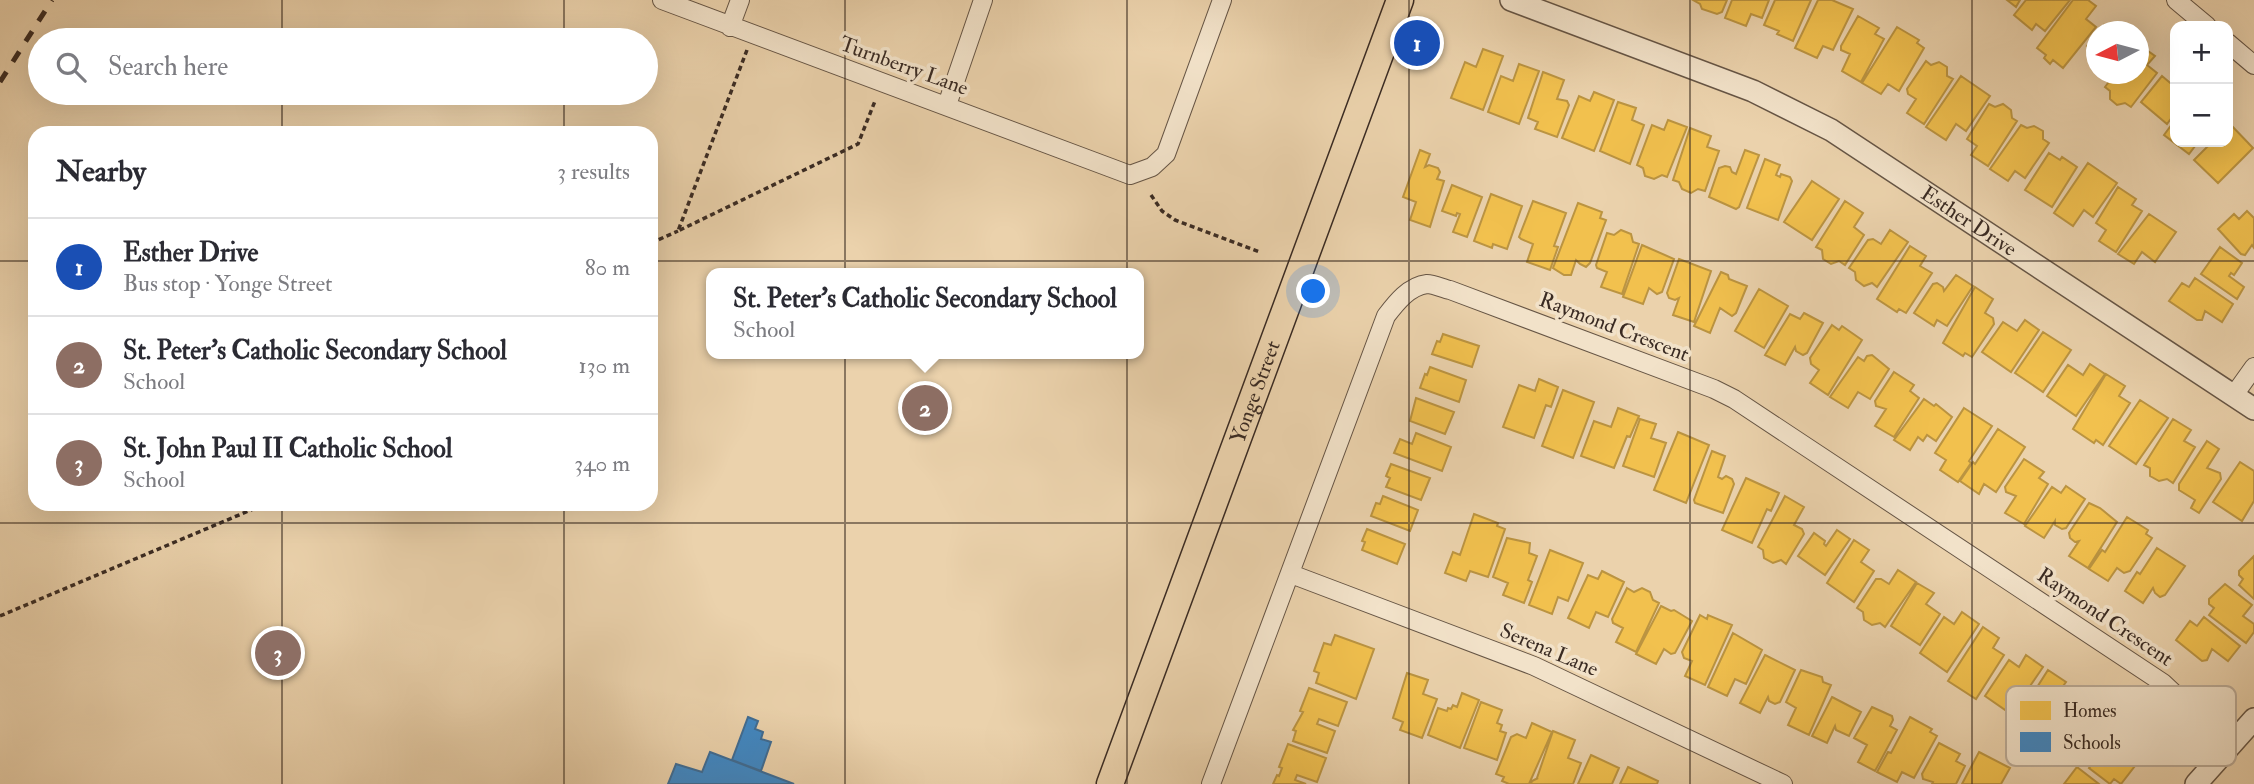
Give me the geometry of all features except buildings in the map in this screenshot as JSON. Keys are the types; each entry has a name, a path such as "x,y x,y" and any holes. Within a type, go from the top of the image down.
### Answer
{"main road":[{"name":"Yonge Street","path":"1110,784 1400,0"}],"street":[{"name":"Turnberry Lane","path":"662,0 1130,175 1152,167 1166,154 1222,0"},
{"path":"730,27 740,0"},
{"path":"947,105 983,0"},
{"name":"Esther Drive","path":"1511,0 1753,91 1830,130 2254,409"},
{"path":"2176,0 2201,21"},
{"path":"2233,47 2254,65"},
{"name":"Raymond Crescent","path":"1211,784 1387,316 1397,302 1410,291 1427,284 1714,389 1734,399 2166,686"},
{"path":"2234,395 2254,367"},
{"name":"Serena Lane","path":"1291,574 1534,666 1783,784"},
{"path":"2236,739 2254,719"},
{"path":"2196,784 2212,766"}],"path":[{"path":"678,231 743,62"},
{"path":"658,240 858,144 871,111"},
{"path":"1151,195 1162,211 1175,220 1260,253"},
{"path":"0,616 248,511"}],"railway":[{"path":"34,28 52,0"},
{"path":"0,82 28,38"}],"place":[{"name":"Esther Drive","path":"1417,43"},
{"name":"St. Peter's Catholic Secondary School","path":"925,408"},
{"name":"St. John Paul II Catholic School","path":"278,653"}]}
